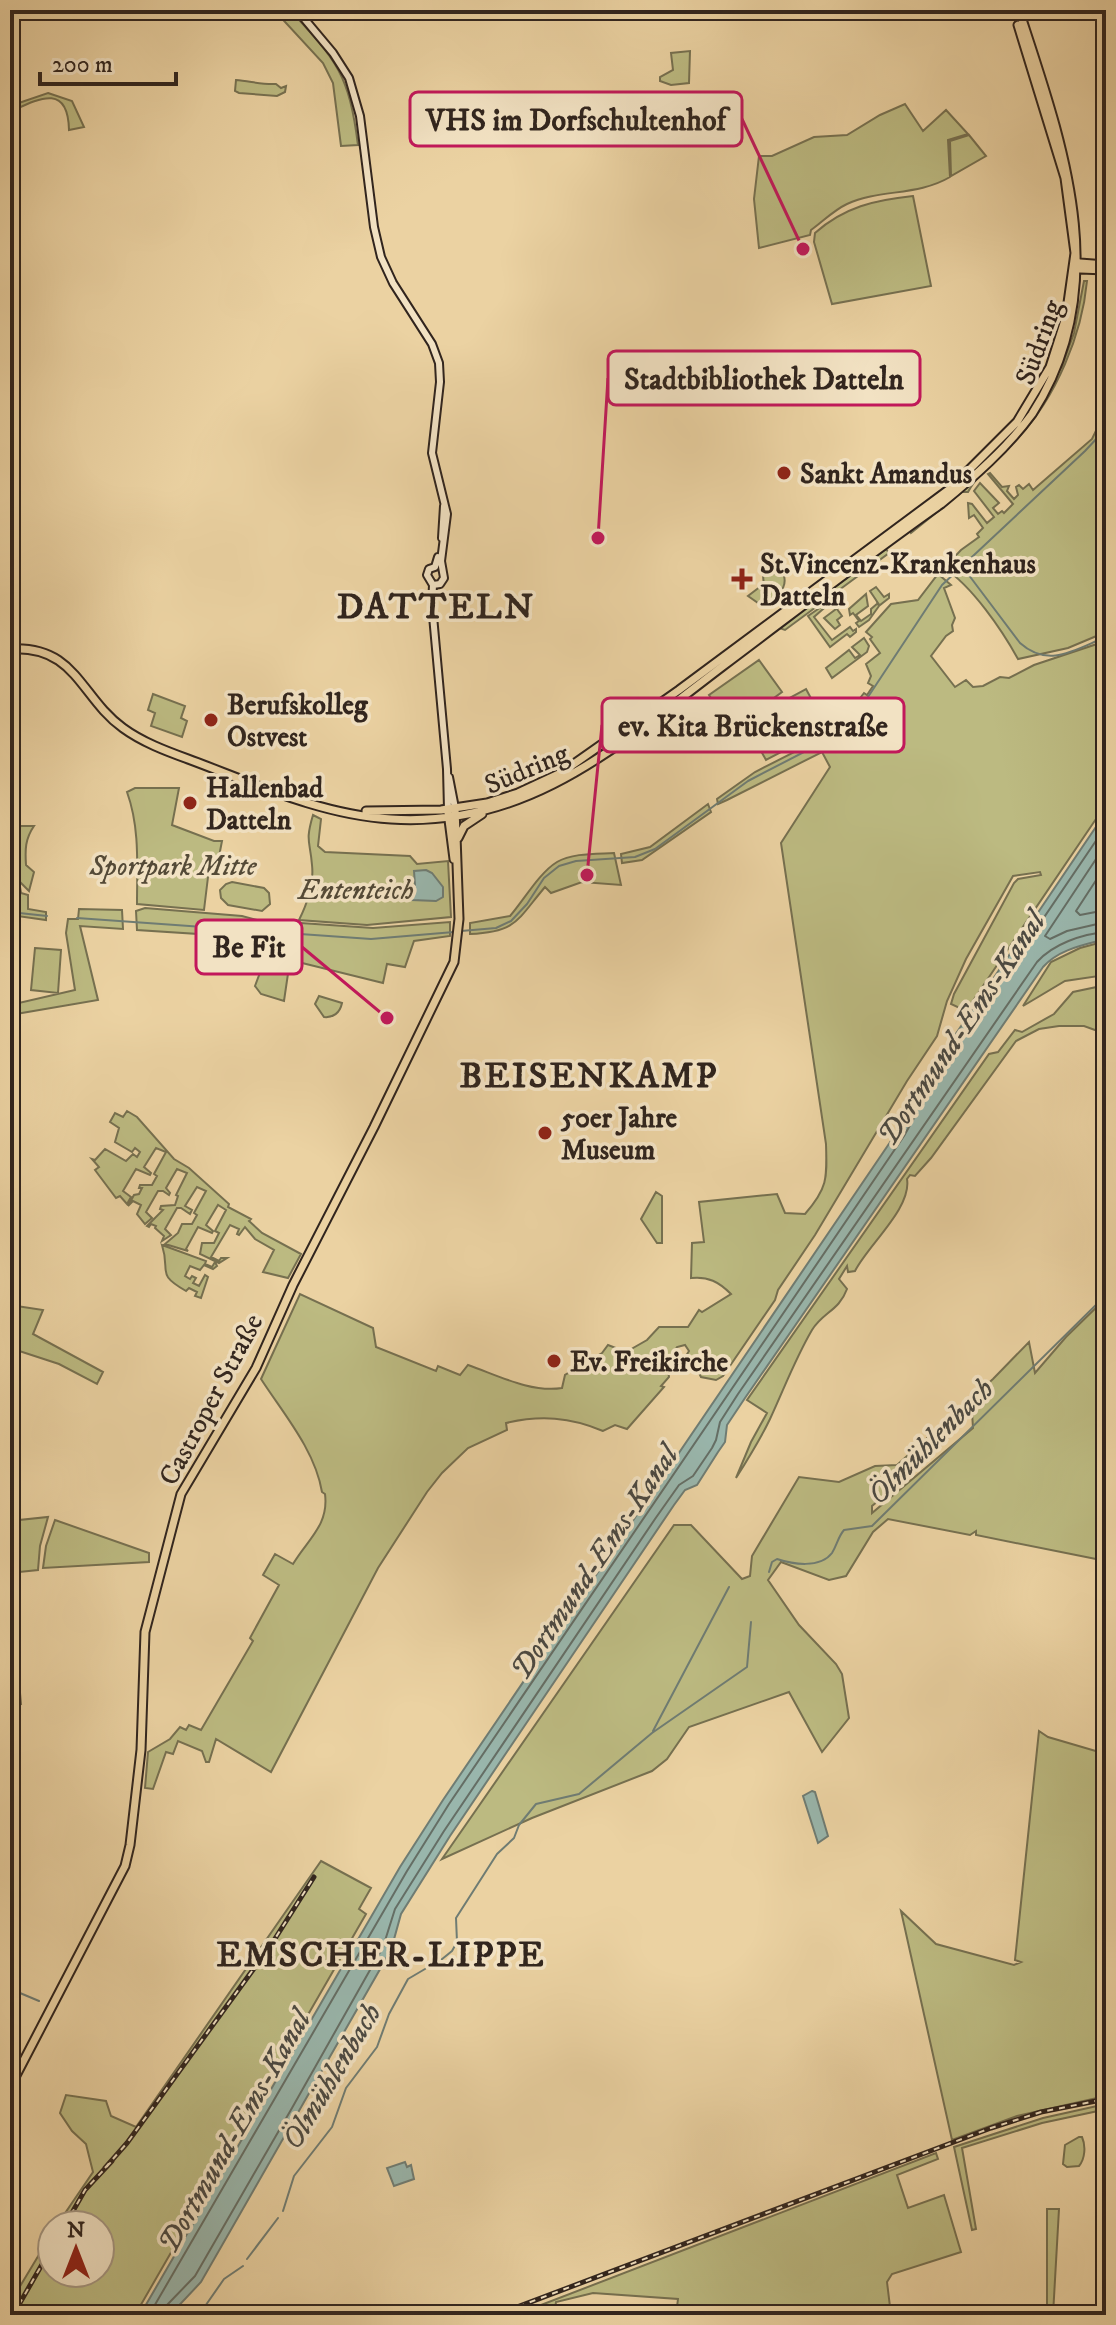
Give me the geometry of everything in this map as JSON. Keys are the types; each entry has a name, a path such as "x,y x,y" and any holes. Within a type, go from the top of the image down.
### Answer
{"main road":[{"name":"Castroper Straße","path":"297,10 333,53 349,78 360,116 374,227 381,257 393,283 435,349 440,382 432,453 447,514 447,531 438,568 444,578 440,584 433,585"},
{"path":"1016,10 1053,115 1075,194 1078,266 1106,268"},
{"name":"Südring","path":"10,649 51,655 71,669 116,722 145,741 263,787 336,810 390,819 495,808 539,793 608,752 941,504 974,476 1019,430 1053,380 1073,322 1078,266"},
{"name":"Südring","path":"451,812 518,793 579,761 951,488 1017,422 1039,388 1050,367 1066,317 1078,266"},
{"name":"Castroper Straße","path":"438,568 429,569 427,575 433,585 432,605 457,883"},
{"path":"458,840 468,822 495,808"},
{"name":"Castroper Straße","path":"10,2087 125,1866 141,1750 145,1632 181,1494 256,1368 293,1285 454,962 458,931 458,840 451,812"}],"green space":[{"path":"274,10 290,10 330,56 345,85 358,145 341,146 333,83 323,63"},
{"path":"690,51 689,83 671,85 660,81 660,77 673,70 671,53"},
{"path":"236,80 276,84 281,88 286,86 285,92 277,96 239,93 235,91"},
{"path":"48,93 72,101 84,127 69,130 63,105 50,98 10,112 10,106"},
{"path":"905,104 923,131 946,110 968,134 948,140 950,177 925,187 860,199 833,213 811,230 810,235 759,248 754,199 759,156 772,156 814,137 847,135"},
{"path":"969,135 986,156 951,176 950,141"},
{"path":"913,196 931,286 832,304 814,242 815,233 837,217 861,206"},
{"path":"1084,281 1087,281 1084,302 1073,344 1055,385 1032,422 984,470 968,492 962,492 911,533 1029,422 1062,366 1074,333"},
{"path":"1106,410 1106,632 1068,648 1018,659 976,597 944,568 979,537 977,534 983,528 974,515 969,518 968,503 987,523 994,517 974,491 980,483 999,503 993,508 998,514 1004,513 1013,504 988,474 1002,487 1009,486 1007,491 1014,499 1018,495 1016,487 1019,485 1023,489 1029,484 1033,490 1092,439"},
{"path":"886,549 889,553 785,630 779,628"},
{"path":"779,573 785,581 775,597 761,605 748,596 764,587 763,575"},
{"path":"938,574 951,585 944,588 955,618 953,631 931,656 955,687 966,680 973,687 983,686 1000,677 1009,678 1034,665 1106,641 1106,817 1098,816 966,1011 951,1004 954,994 1014,883 1018,879 1041,875 1040,872 1013,876 966,959 947,1001 937,1036 778,1290 775,1300 723,1376 716,1380 701,1377 697,1369 684,1367 681,1364 689,1351 685,1345 677,1347 667,1363 669,1377 661,1386 664,1387 627,1429 615,1425 603,1431 567,1420 531,1419 506,1423 507,1430 468,1448 427,1492 378,1568 271,1772 216,1739 209,1762 206,1762 202,1751 178,1741 173,1754 166,1752 153,1789 145,1788 148,1752 170,1739 180,1727 186,1730 189,1725 201,1730 253,1641 250,1638 279,1585 263,1575 275,1554 293,1564 324,1514 325,1494 313,1461 261,1379 300,1294 373,1328 376,1347 436,1371 438,1366 460,1375 468,1365 526,1386 562,1388 565,1375 602,1353 608,1345 626,1352 647,1340 659,1327 688,1327 699,1310 702,1312 731,1294 713,1281 691,1278 692,1243 704,1242 699,1202 777,1194 785,1213 805,1214 818,1197 826,1174 826,1144 781,843 830,767 822,752 718,804 717,799 755,772 818,740 839,725 873,686 868,683 871,676 866,664 880,653 866,632 891,604 918,600"},
{"path":"876,587 884,597 889,594 889,598 878,604 869,620 859,627 856,623 859,621 853,613 850,615 849,609 866,594 868,606 856,615 861,621 871,614 871,609 878,603 870,591"},
{"path":"834,598 840,606 837,609 842,616 837,620 840,625 835,629 824,618 836,609 831,602 814,617 832,640 850,627 856,632 850,637 847,634 830,647 808,616"},
{"path":"864,638 869,646 867,652 832,678 826,668 849,650 855,658 860,655 852,647"},
{"path":"759,660 782,692 732,729 709,695"},
{"path":"806,689 827,728 766,760 745,722"},
{"path":"153,694 185,706 181,718 187,721 182,737 151,726 155,713 148,710"},
{"name":"Sportpark Mitte","path":"135,788 179,788 172,825 214,841 222,841 216,872 208,877 204,910 137,904 136,833 127,792"},
{"path":"708,804 711,812 642,860 622,863 621,854 650,847"},
{"name":"Ententeich","path":"313,815 321,819 318,846 325,852 410,856 417,864 448,861 451,917 367,925 299,920 312,879 309,836"},
{"path":"21,826 34,826 27,840 26,865 34,872 29,891 19,881 21,893 28,895 28,909 46,912 46,920 10,915 10,898 19,894 10,893 10,832"},
{"path":"614,853 621,885 582,882 551,893 545,887 515,922 498,930 470,934 470,923 510,916 538,880 557,862 577,855"},
{"path":"232,882 264,888 269,893 270,904 262,911 228,905 221,898 220,890"},
{"path":"145,908 373,928 450,922 450,936 414,941 405,967 387,964 383,983 290,960 284,1001 261,994 255,986 264,962 248,944 199,940 198,934 137,930 136,911"},
{"path":"79,909 122,910 123,929 80,926 98,1000 10,1015 10,1005 75,990 66,933 68,919 78,919"},
{"path":"1106,941 1106,975 1065,981 1023,1006 1051,962 1080,948"},
{"path":"35,948 61,950 58,993 31,990"},
{"path":"1106,985 1106,1034 1084,1026 1059,1026 1039,1029 1016,1041 931,1158 915,1176 910,1175 903,1202 896,1214 855,1271 848,1272 847,1266 839,1279 847,1289 844,1296 812,1330 766,1427 736,1478 767,1413 747,1400 989,1054 998,1052 1015,1030 1022,1032 1054,1014 1073,992"},
{"path":"319,996 342,1003 338,1012 324,1017 315,1004"},
{"path":"127,1111 137,1117 174,1159 189,1168 229,1204 228,1207 251,1219 249,1221 262,1233 301,1254 288,1278 263,1272 274,1250 255,1239 245,1227 239,1235 239,1229 230,1225 211,1257 219,1261 227,1258 219,1263 200,1254 202,1243 214,1243 219,1233 215,1231 226,1210 218,1205 206,1225 212,1233 198,1227 186,1249 188,1251 165,1244 178,1233 182,1224 192,1224 197,1215 194,1213 206,1191 197,1187 185,1206 192,1210 190,1214 177,1208 165,1229 171,1235 162,1241 164,1236 156,1226 147,1226 163,1210 161,1206 175,1205 176,1195 187,1173 177,1169 166,1188 169,1195 158,1191 146,1212 152,1218 145,1224 137,1214 141,1205 133,1201 128,1206 134,1195 139,1194 140,1185 152,1185 157,1176 154,1174 166,1152 156,1148 144,1167 150,1175 136,1169 123,1191 131,1197 127,1204 120,1196 116,1198 95,1170 99,1167 92,1159 95,1160 105,1149 126,1161 133,1154 137,1157 140,1152 135,1148 132,1152 115,1142 119,1128 110,1122 115,1113 123,1117"},
{"path":"656,1192 662,1196 662,1243 657,1243 641,1219"},
{"path":"162,1245 206,1261 205,1264 212,1267 215,1262 217,1266 213,1269 204,1265 200,1270 190,1266 185,1276 196,1278 193,1283 199,1286 205,1275 208,1277 201,1298 195,1296 197,1292 189,1288 186,1291 167,1276"},
{"path":"1106,1298 1106,1561 976,1535 976,1531 970,1535 888,1519 873,1532 846,1576 829,1580 781,1562 768,1580 799,1625 842,1674 849,1718 822,1752 789,1692 689,1727 667,1759 652,1771 532,1818 442,1859 674,1525 691,1525 742,1579 750,1576 752,1556 799,1477 839,1482 875,1466 897,1465 993,1379 1029,1342 1035,1373","holes":["972,1412 973,1428 872,1513 872,1506 924,1463"]},
{"path":"10,1305 43,1310 33,1334 103,1372 97,1384 59,1364 10,1348"},
{"path":"48,1517 40,1546 38,1570 10,1573 10,1521"},
{"path":"55,1520 149,1553 149,1562 43,1568 46,1546"},
{"path":"16,1648 21,1704 10,1705 10,1649"},
{"path":"1039,1731 1048,1737 1106,1754 1106,2096 1017,2116 952,2140 901,1911 936,1944 1014,1965 1021,1962 1015,1960"},
{"path":"321,1861 371,1888 359,1909 366,1914 135,2315 10,2315 10,2303 36,2260 36,2289 116,2289 116,2209 68,2209 93,2172 86,2144 60,2113 66,2095 106,2101 111,2116 136,2127"},
{"path":"1106,2104 1106,2108 1098,2111 1042,2123 962,2148 976,2229 972,2230 954,2147 1043,2118"},
{"path":"1082,2137 1084,2144 1083,2160 1079,2166 1067,2167 1063,2164 1065,2145"},
{"path":"936,2153 938,2159 897,2175 908,2208 944,2195 961,2252 892,2274 887,2282 891,2315 676,2315 678,2299 593,2293 556,2302 554,2315 515,2315"},
{"path":"1047,2209 1059,2209 1053,2315 1047,2315"}],"water":[{"name":"Dortmund-Ems-Kanal","path":"1102,818 1106,818 1106,939 1064,952 1043,967 745,1398 727,1425 725,1442 697,1485 685,1490 674,1505 450,1836 401,1914 391,1950 201,2282 170,2315 140,2315 400,1867 443,1800 897,1132 907,1115 907,1106"},
{"path":"426,870 443,887 443,897 436,901 412,900 410,887 415,885 414,871"},
{"path":"815,1792 828,1836 818,1843 803,1796"},
{"path":"405,2162 407,2167 411,2165 414,2179 394,2186 387,2168"}],"waterway":[{"path":"461,931 496,928 511,921 544,878 559,866 576,861 635,857 655,849 748,781 831,738 862,706 942,585 1085,451 1106,423"},
{"name":"Ölmühlenbach","path":"962,566 1020,643 1031,651 1041,655 1063,654 1106,637"},
{"path":"10,912 47,916"},
{"path":"77,918 371,939 454,932"},
{"name":"Ölmühlenbach","path":"769,1572 772,1562 777,1559 798,1564 827,1558 844,1530 872,1526 1106,1295"},
{"name":"Ölmühlenbach","path":"653,1731 729,1587"},
{"name":"Ölmühlenbach","path":"436,1964 452,1951 457,1942 456,1918 497,1854 514,1838 519,1825 536,1804 579,1794 652,1733 747,1667 751,1622"},
{"name":"Ölmühlenbach","path":"283,2211 294,2176 332,2127 346,2088 377,2047 389,2014 408,1979 425,1969"},
{"path":"10,1992 39,2001"},
{"name":"Ölmühlenbach","path":"247,2259 278,2218"},
{"name":"Ölmühlenbach","path":"194,2315 201,2312 224,2279 243,2266"}],"railway":[{"path":"105,2168 127,2143 271,1945 314,1877"},
{"path":"496,2315 991,2128 1041,2112 1106,2099"},
{"path":"74,2209 85,2190 112,2161"},
{"path":"13,2315 36,2275"}],"place":[{"name":"VHS im Dorfschultenhof","path":"803,249"},
{"name":"Sankt Amandus","path":"784,473"},
{"name":"Stadtbibliothek Datteln","path":"598,538"},
{"name":"St.Vincenz-Krankenhaus Datteln","path":"742,579"},
{"name":"Berufskolleg Ostvest","path":"211,720"},
{"name":"Hallenbad Datteln","path":"190,803"},
{"name":"ev. Kita Brückenstraße","path":"587,875"},
{"name":"Be Fit","path":"387,1018"},
{"name":"50er Jahre Museum","path":"545,1133"},
{"name":"Ev. Freikirche","path":"554,1361"}],"district":[{"name":"DATTELN","path":"436,605"},
{"name":"BEISENKAMP","path":"589,1074"},
{"name":"EMSCHER-LIPPE","path":"381,1953"}]}
